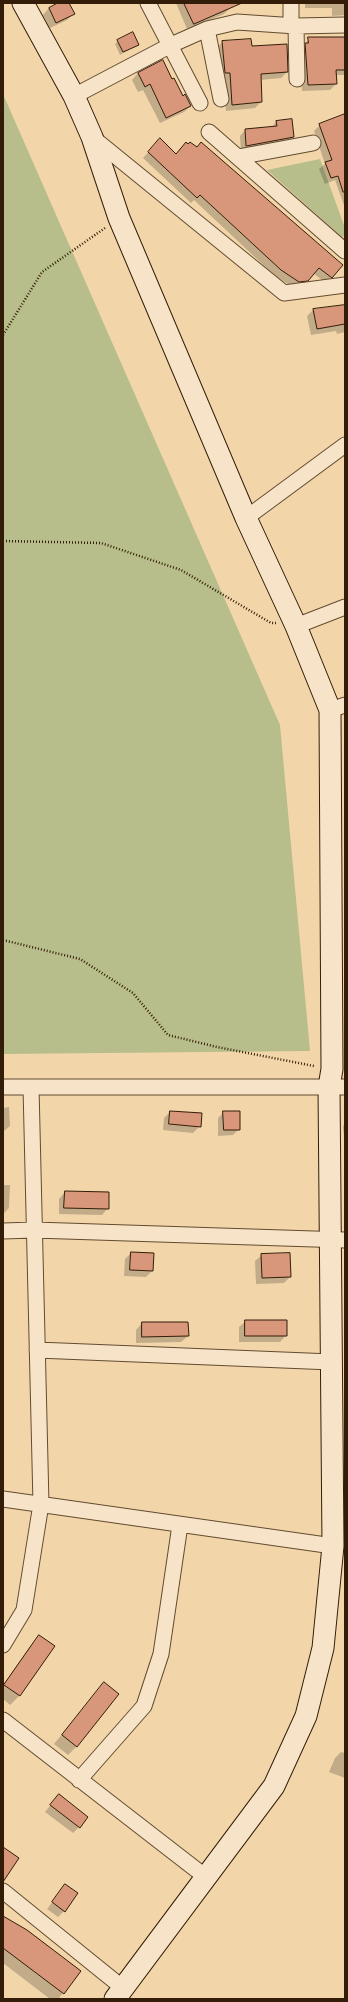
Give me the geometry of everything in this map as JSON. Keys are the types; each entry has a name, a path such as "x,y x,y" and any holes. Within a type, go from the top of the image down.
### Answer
{"street":[{"path":"3,1891 119,1993 207,1878 274,1786 306,1716 323,1648 333,1546 332,1362 338,1240 335,1081 338,983 338,708 296,626 246,518 120,218 92,137 74,96 23,3"},
{"path":"148,3 200,103"},
{"path":"291,3 297,79"},
{"path":"74,96 171,45 207,29 237,22 294,26 345,25"},
{"path":"207,29 221,99"},
{"path":"209,132 345,251"},
{"path":"92,137 284,292 345,285"},
{"path":"238,157 313,143"},
{"path":"246,518 345,445"},
{"path":"296,626 345,607"},
{"path":"3,1087 335,1081"},
{"path":"3,1645 24,1610 41,1504 31,1087"},
{"path":"3,1231 34,1230 338,1240"},
{"path":"37,1350 332,1362"},
{"path":"3,1499 333,1546"},
{"path":"79,1780 144,1706 161,1654 180,1525"},
{"path":"3,1720 207,1878"}],"path":[{"path":"3,335 42,272 120,218"},
{"path":"3,541 101,543 182,570 271,623 296,626"},
{"path":"3,940 80,959 133,993 168,1035 217,1047 335,1081"}],"green space":[{"path":"3,94 280,725 310,1051 3,1054"},
{"path":"320,159 345,228 345,236 342,237 267,170"}],"building":[{"path":"58,3 69,3 75,14 56,23 49,8"},
{"path":"184,3 242,3 194,24"},
{"path":"133,32 139,45 123,52 117,40"},
{"path":"308,37 345,37 345,70 336,70 337,84 308,85 305,43 308,43"},
{"path":"251,39 252,46 287,44 288,72 261,74 262,102 232,105 230,73 225,73 222,41"},
{"path":"163,60 172,79 174,78 183,96 185,94 191,106 166,118 150,84 145,87 138,73"},
{"path":"345,114 345,192 343,192 338,176 331,178 325,162 332,160 319,124"},
{"path":"292,119 294,137 246,146 245,129 277,126 276,121"},
{"path":"160,138 176,154 186,142 188,144 190,142 197,147 201,142 343,265 332,278 319,268 308,281 299,282 281,270 200,195 197,198 148,152"},
{"path":"345,305 345,324 317,329 313,309"},
{"path":"170,1111 202,1113 201,1127 169,1124"},
{"path":"223,1111 240,1111 240,1130 224,1130"},
{"path":"65,1191 109,1192 109,1209 64,1208"},
{"path":"131,1252 154,1253 153,1271 130,1270"},
{"path":"290,1253 291,1277 262,1278 261,1254"},
{"path":"245,1320 287,1320 287,1336 245,1336"},
{"path":"142,1322 188,1322 189,1336 142,1337"},
{"path":"39,1635 55,1646 20,1696 4,1685"},
{"path":"104,1682 119,1694 77,1747 62,1735"},
{"path":"59,1794 88,1817 80,1828 50,1805"},
{"path":"3,1847 19,1858 3,1882"},
{"path":"65,1884 78,1893 65,1912 52,1902"},
{"path":"3,1916 27,1930 81,1971 64,1994 3,1948"}]}
